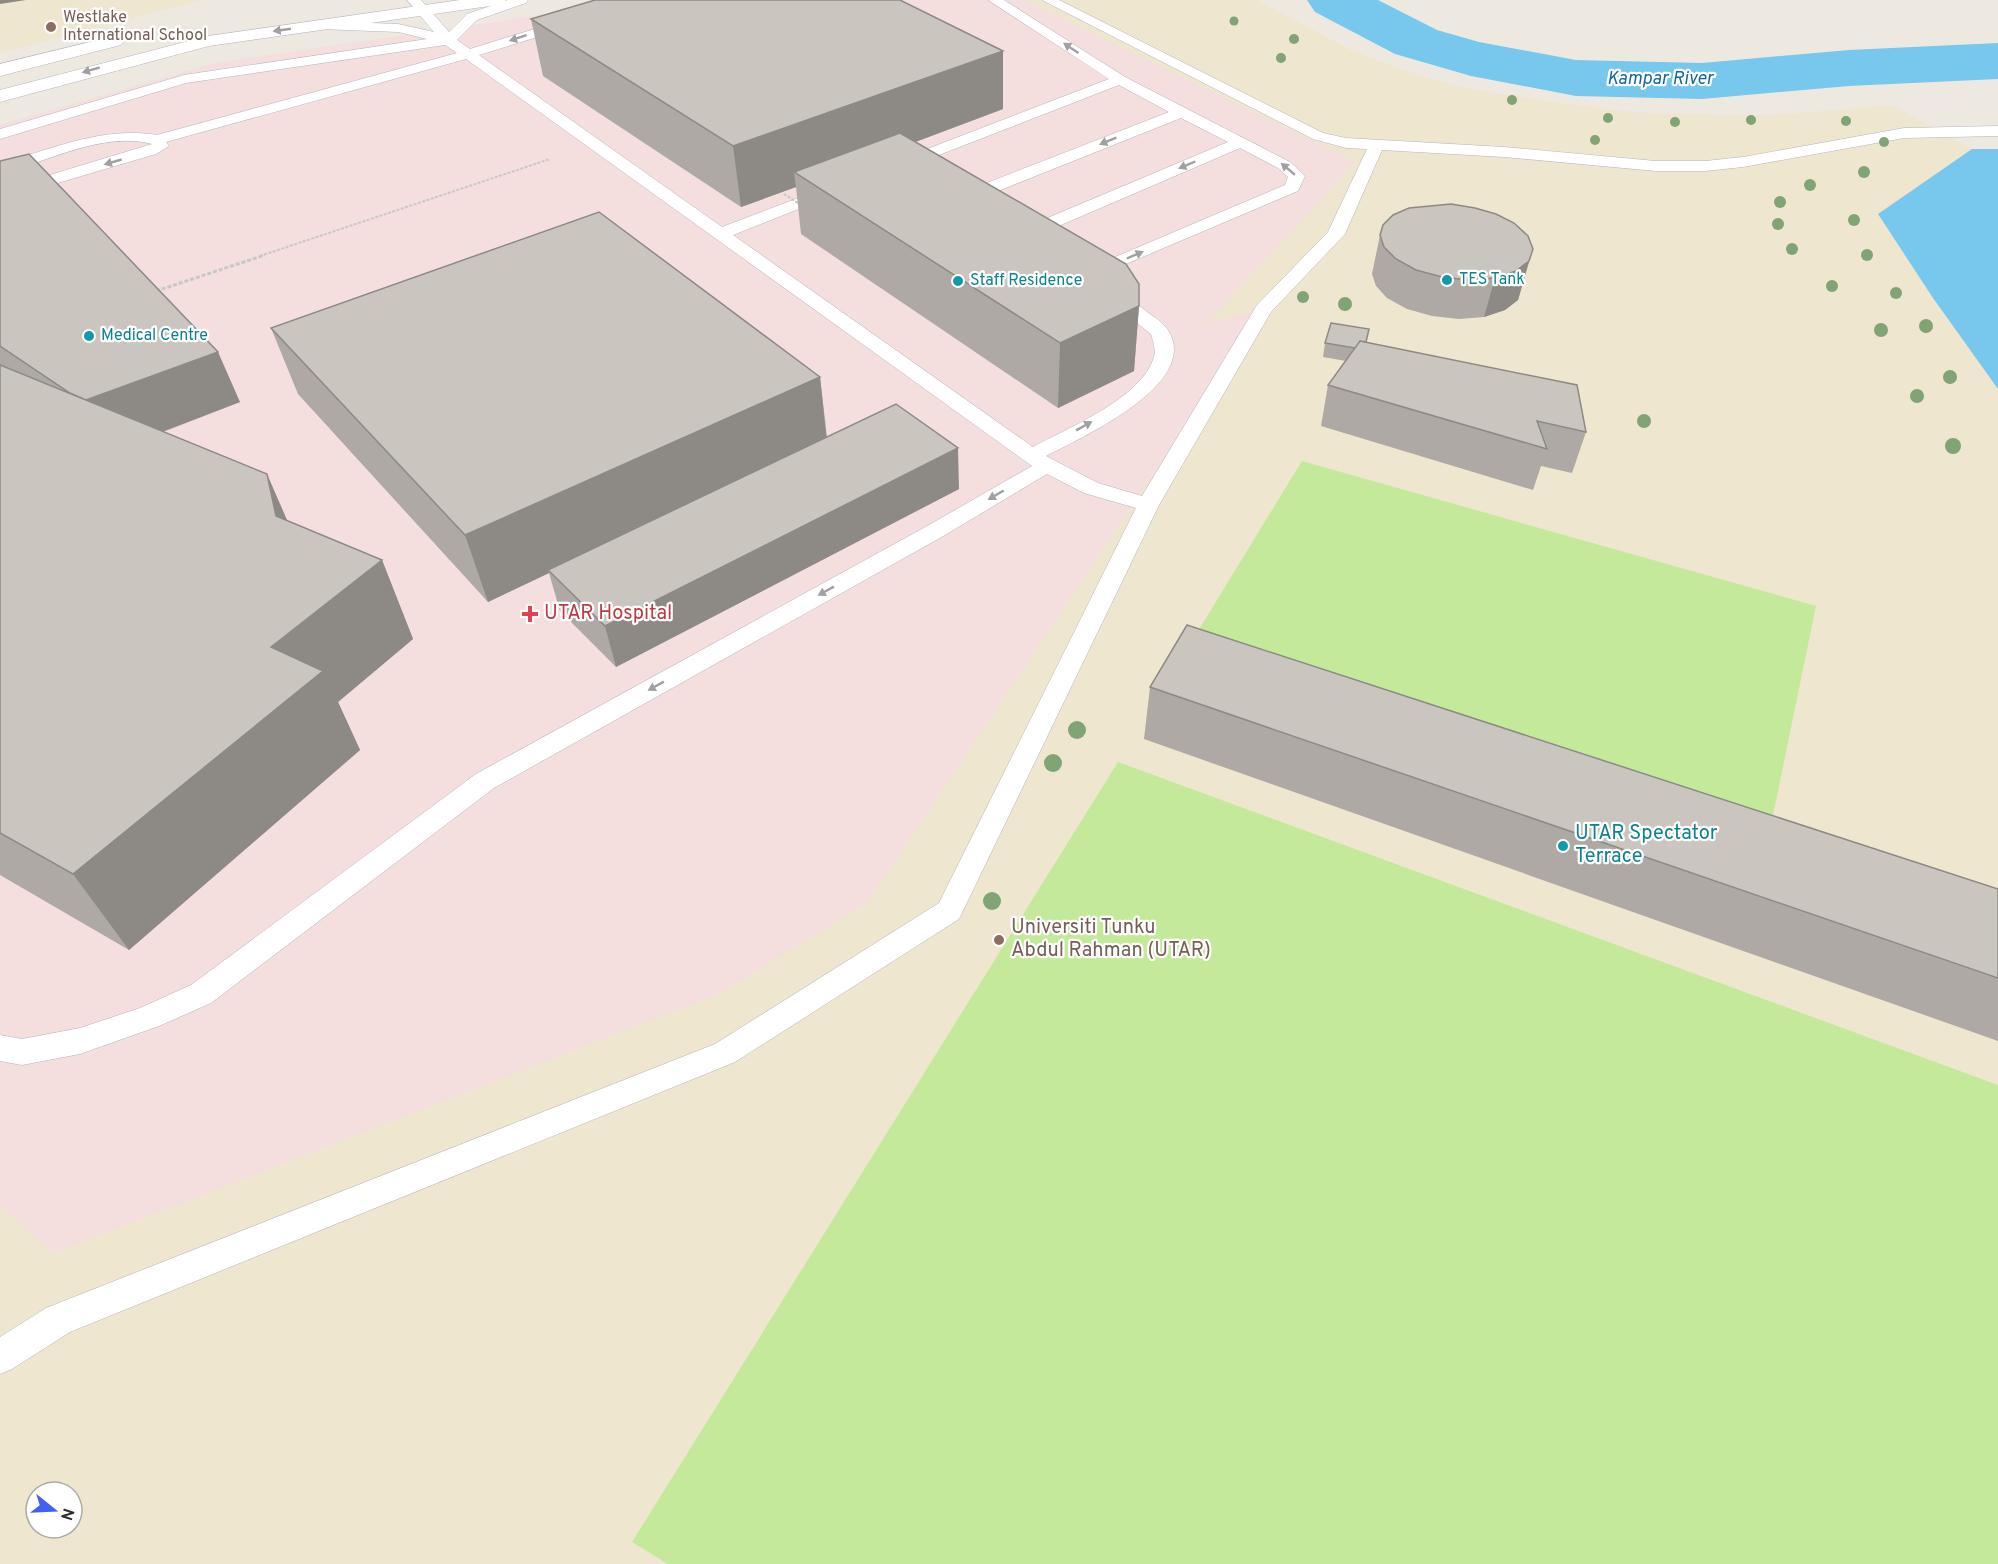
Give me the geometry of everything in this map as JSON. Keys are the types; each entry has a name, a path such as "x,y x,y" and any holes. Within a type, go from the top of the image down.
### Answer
{"street":[{"path":"0,96 208,41 320,25 418,5 497,0"},
{"path":"0,70 134,36"}],"lane":[{"path":"0,134 184,79 448,40 472,17 521,0"},
{"path":"0,1048 22,1052 80,1041 149,1017 201,994 485,781 937,530 1128,402 1153,378 1164,355 1160,332 1131,308 1076,275 1292,188 1297,176 1284,165 1120,80 995,0"},
{"path":"1049,0 1318,136 1346,143 1656,166 1705,166 1743,162 1904,133 1998,131"},
{"path":"418,5 448,40 1040,460 1090,488 1149,505"},
{"path":"0,169 109,138 157,140 468,54 585,19"},
{"path":"320,25 398,27 448,40"},
{"path":"916,178 891,168 1120,80"},
{"path":"975,214 951,199 1182,112"},
{"path":"0,195 150,151 161,146 157,140"},
{"path":"1034,249 1010,235 1241,142"},
{"path":"0,1357 58,1320 725,1053 949,911 1149,505 1263,309 1336,234 1377,144"},
{"path":"722,233 842,187"}],"path":[{"path":"152,292 595,143"},
{"path":"784,194 802,205"}],"shaded area":[{"name":"Westlake International School","path":"0,0 203,0 0,53"},
{"name":"Universiti Tunku Abdul Rahman (UTAR)","path":"644,0 1257,0 1351,50 1406,71 1465,88 1568,104 1657,114 1773,115 1892,105 1972,149 1878,214 1933,298 1998,389 1998,1564 0,1564 0,125 215,63"},
{"name":"UTAR Hospital","path":"644,0 1025,0 1356,162 1207,323 1263,309 866,904 716,995 54,1253 0,1206 0,125 215,63"}],"green space":[{"path":"1302,461 1816,606 1770,830 1192,641"},
{"path":"1118,762 1998,1085 1998,1564 668,1564 632,1542"}],"water":[{"path":"1972,149 1998,149 1998,389 1933,298 1878,214"}],"building":[{"path":"595,0 900,0 1003,51 733,146 531,19"},
{"path":"900,133 1126,264 1139,284 1139,306 1060,343 794,172"},
{"name":"Medical Centre","path":"29,154 218,352 86,400 70,393 0,346 0,161"},
{"path":"1451,204 1496,214 1514,223 1528,236 1533,249 1529,261 1516,271 1495,278 1469,280 1442,277 1416,270 1396,259 1384,247 1380,235 1383,225 1393,215 1409,208"},
{"path":"599,212 820,377 465,535 271,328"},
{"path":"1331,323 1369,329 1366,342 1360,341 1355,348 1325,343"},
{"path":"1360,341 1577,385 1586,432 1537,421 1547,449 1328,385"},
{"path":"0,365 267,474 276,516 382,560 271,647 323,671 73,874 0,833"},
{"path":"896,404 958,448 605,626 548,570"},
{"path":"1187,625 1998,889 1998,978 1150,687"}],"waterway":[{"name":"Kampar River","path":"1335,0 1416,42 1471,58 1576,78 1702,81 1849,68 1998,61"}],"place":[{"name":"Westlake International School","path":"51,27"},
{"name":"TES Tank","path":"1447,280"},
{"name":"Staff Residence","path":"958,281"},
{"name":"Medical Centre","path":"89,336"},
{"name":"UTAR Hospital","path":"530,614"},
{"name":"UTAR Spectator Terrace","path":"1563,846"},
{"name":"Universiti Tunku Abdul Rahman (UTAR)","path":"999,940"}]}
